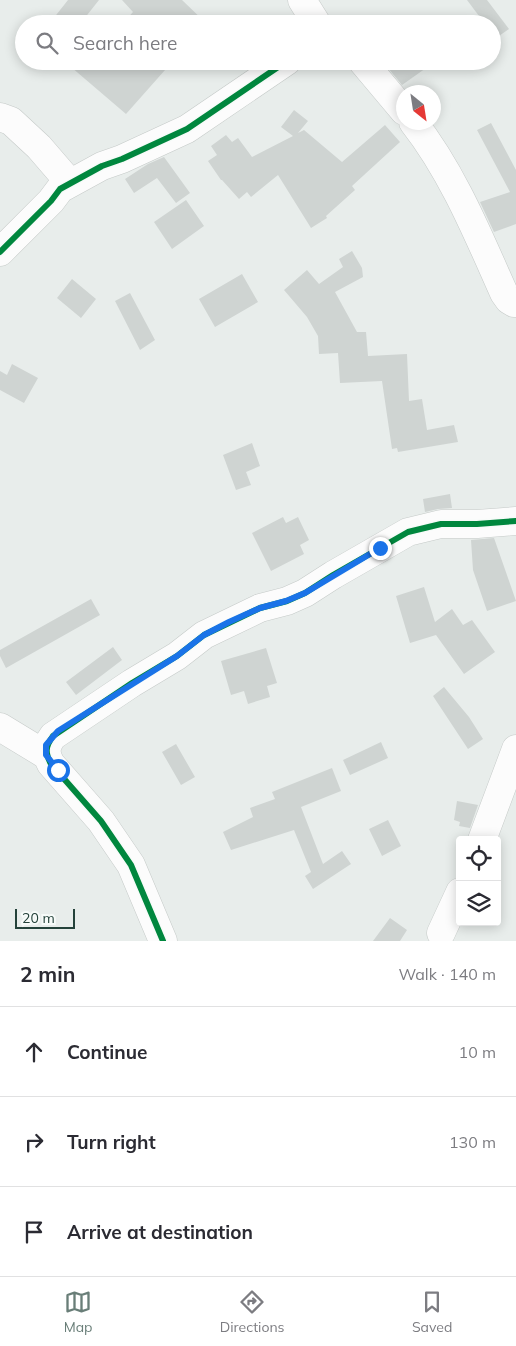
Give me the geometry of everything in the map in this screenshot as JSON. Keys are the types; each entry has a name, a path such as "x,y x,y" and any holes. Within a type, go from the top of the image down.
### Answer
{"street":[{"path":"302,0 311,15"},
{"path":"0,252 51,201 60,189 102,166 122,159 187,129 274,70"},
{"path":"370,70 396,101"},
{"path":"0,117 11,121 39,147 70,183"},
{"path":"419,130 459,195 504,293 509,300 516,303"},
{"path":"163,941 131,865 101,821 51,764 46,755 46,745 58,731 177,656 204,635 260,608 286,601 305,593 408,532 441,524 516,521"},
{"path":"0,727 46,755"},
{"path":"483,836 516,749"},
{"path":"442,932 456,901"}],"building":[{"path":"68,0 99,0 87,15 56,15"},
{"path":"122,0 182,0 198,15 130,15 133,12"},
{"path":"467,0 487,0 498,15 478,15"},
{"path":"501,18 509,29 501,35"},
{"path":"75,70 165,70 126,114"},
{"path":"390,70 423,70 402,85"},
{"path":"294,110 308,121 298,133 304,130 342,162 385,125 400,142 352,186 355,190 326,216 327,218 311,228 278,175 251,197 247,192 239,199 221,180 208,161 217,155 211,146 226,135 232,142 238,138 252,157 293,136 281,127"},
{"path":"491,123 516,170 516,224 494,232 480,202 510,192 477,130"},
{"path":"164,157 190,193 176,203 157,178 134,193 125,179 148,164"},
{"path":"186,200 204,226 172,249 154,222"},
{"path":"352,251 362,268 363,277 335,292 357,332 366,332 368,356 407,354 409,401 422,399 427,430 454,425 458,442 398,452 397,448 392,449 382,381 340,383 338,353 319,354 318,336 307,317 284,290 307,270 319,284 343,267 339,259"},
{"path":"242,274 258,302 215,327 199,299"},
{"path":"72,279 96,299 81,318 57,298"},
{"path":"130,293 155,340 140,350 115,301"},
{"path":"12,364 38,378 24,403 0,390 0,371 7,375"},
{"path":"252,443 260,466 246,472 251,485 236,490 223,455"},
{"path":"450,494 452,508 425,512 423,499"},
{"path":"283,517 286,523 298,517 309,540 300,545 304,554 271,571 252,533"},
{"path":"494,538 516,601 487,611 473,570 471,540"},
{"path":"424,587 435,622 452,609 463,625 472,620 495,652 464,674 436,635 410,643 396,596"},
{"path":"91,599 100,615 6,668 0,656 0,650"},
{"path":"113,647 122,660 76,695 66,682"},
{"path":"266,648 277,683 267,686 270,697 248,704 244,691 231,695 221,661"},
{"path":"444,687 469,717 483,739 468,749 433,696"},
{"path":"381,742 388,758 350,775 343,760"},
{"path":"176,744 195,777 181,785 162,752"},
{"path":"332,768 341,791 301,807 323,864 342,851 351,864 313,889 305,876 311,872 294,830 231,850 223,832 253,817 250,808 275,799 272,792"},
{"path":"457,801 478,805 470,828 459,826 460,822 454,820"},
{"path":"388,820 401,846 382,856 369,829"},
{"path":"390,918 407,930 400,941 373,941"}],"cycle path":[{"path":"0,252 51,201 60,189 102,166 122,159 187,129 274,70"},
{"path":"163,941 131,865 101,821 51,764 47,750 48,743 53,736 132,683 177,656 204,635 260,608 287,601 305,593 408,532 441,524 516,521"}],"route":[{"path":"58,770 51,764 46,755 46,745 58,731 177,656 204,635 260,608 286,601 305,593 380,548"}]}
